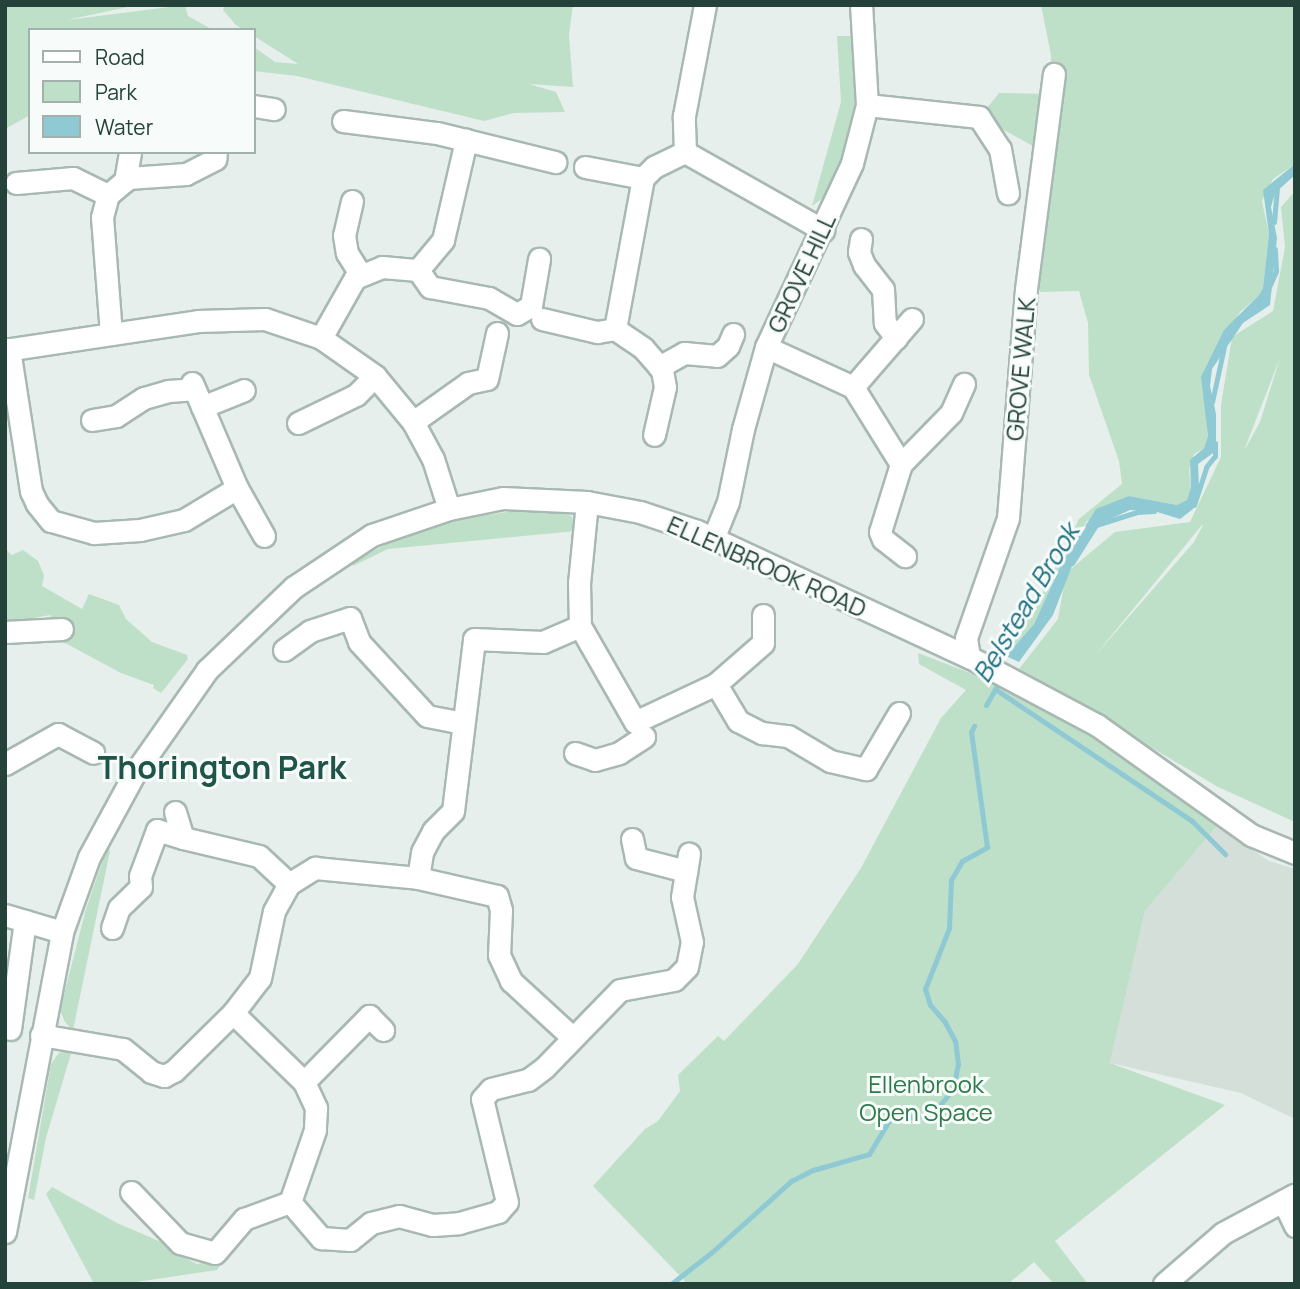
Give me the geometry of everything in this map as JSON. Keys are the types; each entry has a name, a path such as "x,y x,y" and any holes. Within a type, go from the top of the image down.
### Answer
{"street":[{"path":"685,152 684,116 705,5"},
{"name":"GROVE HILL","path":"713,539 728,502 743,429 766,347 852,163 867,105 861,5"},
{"name":"GROVE WALK","path":"970,657 967,638 1007,517 1026,289 1054,74"},
{"path":"867,105 979,117 1000,149 1008,193"},
{"path":"343,121 437,133 555,162"},
{"path":"418,270 443,240 466,140"},
{"path":"615,329 643,178 654,167 685,152"},
{"path":"685,152 822,230"},
{"path":"125,181 130,154"},
{"path":"111,334 102,217 108,195 125,181 186,174 215,159 216,154"},
{"path":"585,167 643,178"},
{"path":"16,183 73,178 108,195"},
{"path":"352,201 344,234 347,253 361,275"},
{"path":"861,239 859,252 864,265 883,289 885,323 896,338"},
{"path":"418,270 430,287 489,299 517,314 531,306 539,259"},
{"path":"321,338 355,278 382,267 418,270"},
{"path":"237,488 184,520 141,530 94,533 51,521 37,504 32,491 7,349 198,321 265,319 321,338 375,376 413,422 433,459 449,509"},
{"path":"542,319 597,332 615,329 643,348 659,367 665,387 654,435"},
{"path":"853,387 912,319"},
{"path":"413,422 468,383 486,379 497,332"},
{"path":"659,367 684,353 717,356 727,346 733,334"},
{"path":"766,347 853,387 901,464"},
{"path":"298,423 356,395 375,376"},
{"path":"905,556 883,539 880,532 885,509 901,464 951,413 964,384"},
{"path":"92,421 116,416 144,398 168,391 196,393 244,390"},
{"path":"196,393 237,488 264,536"},
{"name":"ELLENBROOK ROAD","path":"5,1232 10,1171 62,932 89,857 125,790 170,719 206,670 294,587 372,535 449,509 503,498 587,502 640,512 713,539 970,657 1097,725 1251,835 1295,853"},
{"path":"587,502 579,583 580,626 642,735"},
{"path":"575,753 594,760 619,753 716,684 763,643 763,615"},
{"path":"284,650 310,631 350,618 359,642 427,716 462,723"},
{"path":"418,878 422,852 433,831 453,811 474,639 543,642 580,626"},
{"path":"5,632 62,629"},
{"path":"716,684 738,722 762,733 788,736 830,761 866,769 899,713"},
{"path":"5,764 58,734 93,753"},
{"path":"175,812 183,838"},
{"path":"111,928 119,908 141,887 140,876 157,830 259,856 289,884"},
{"path":"290,1202 321,1238 351,1240 371,1223 399,1216 433,1225 459,1223 498,1212 507,1202 482,1099 491,1089 528,1080 545,1067 620,990 674,980 687,967 692,942 682,897 688,862 636,858 632,839"},
{"path":"41,1035 123,1049 151,1072 164,1076 174,1071 233,1013 260,978 274,911 289,884 315,868 418,878 497,897 501,910 499,955 511,981 572,1037"},
{"path":"10,1029 15,918 62,932"},
{"path":"304,1082 373,1026 363,998"},
{"path":"233,1013 304,1082 316,1108 315,1130 290,1202"},
{"path":"131,1192 180,1243 215,1253 244,1219 290,1202"},
{"path":"1164,1284 1223,1233 1289,1198 1295,1226"}],"shaded area":[{"path":"1217,826 1269,861 1295,869 1295,1119 1241,1093 1110,1063 1145,911"}],"green space":[{"path":"5,5 137,5 67,20 185,5 188,16 209,28 28,28 28,116 5,129"},
{"path":"225,5 573,5 569,35 573,87 529,84 556,92 565,112 514,113 484,121 297,76 256,71 256,48 275,62 298,64 256,37 256,28 241,28 223,10"},
{"path":"1041,5 1295,5 1295,164 1273,179 1262,201 1269,234 1263,288 1240,312 1202,377 1208,436 1204,448 1194,454 1189,469 1191,487 1187,500 1177,505 1129,496 1087,521 1062,563 1034,624 1011,650 1003,645 1041,596 1079,519 1122,484 1119,461 1089,375 1088,323 1079,291 1040,292 1036,273 1044,152 980,117 999,93 1050,94 1051,55"},
{"path":"837,36 856,36 854,117 849,146 831,192 812,206 841,102"},
{"path":"1295,191 1295,822 1218,787 1019,669 1058,619 1066,573 1115,532 1190,522 1221,457 1221,405 1232,337 1273,311 1285,247 1281,207","holes":["1280,358 1260,422 1245,449 1245,448","1202,525 1194,542 1093,658"]},
{"path":"514,511 564,511 572,517 576,531 388,549 353,566 353,562 405,534 474,517"},
{"path":"5,549 12,555 23,550 38,561 44,575 42,586 82,609 89,594 119,605 126,619 152,642 187,655 188,659 161,693 153,688 154,685 121,673 67,644 50,640 51,615 5,623"},
{"name":"Ellenbrook Open Space","path":"918,653 978,676 969,657 1251,835 1217,826 1145,911 1110,1063 1225,1105 1055,1241 1088,1284 1054,1284 1034,1262 1008,1284 682,1284 685,1281 593,1186 645,1129 658,1121 680,1091 678,1075 718,1036 724,1041 798,964 861,868 941,718 966,690 919,664"},
{"path":"107,848 110,851 73,1030 65,1022 60,1010 86,909"},
{"path":"72,1050 46,1138 34,1200 28,1198 51,1064 59,1053"},
{"path":"52,1187 117,1223 168,1245 197,1264 213,1261 221,1264 217,1270 123,1284 93,1282 46,1194"}],"water":[{"path":"1295,164 1295,175 1275,193 1271,207 1277,238 1270,305 1243,323 1212,369 1210,386 1216,414 1216,446 1213,453 1198,464 1199,489 1193,509 1180,519 1154,511 1130,510 1101,523 1077,553 1053,615 1019,662 1006,656 1034,624 1062,563 1096,509 1129,496 1177,505 1187,500 1191,487 1190,460 1204,448 1208,436 1201,377 1224,330 1263,288 1269,234 1263,190"}],"waterway":[{"name":"Belstead Brook","path":"1274,222 1277,186"},
{"name":"Belstead Brook","path":"1269,287 1276,271 1275,249"},
{"name":"Belstead Brook","path":"1212,402 1224,347"},
{"name":"Belstead Brook","path":"1194,505 1206,467 1215,456 1215,443"},
{"name":"Belstead Brook","path":"1072,563 1096,525 1137,512 1154,511"},
{"name":"Belstead Brook","path":"986,705 1001,679"},
{"path":"995,689 1192,821 1225,854"},
{"name":"Belstead Brook","path":"671,1284 712,1252 791,1181 813,1170 869,1154 890,1119 925,1116 936,1110 953,1089 958,1064 955,1041 945,1022 930,1005 925,989 949,928 951,880 962,861 987,847 971,732 974,726"}],"district":[{"name":"Thorington Park","path":"222,767"}]}
